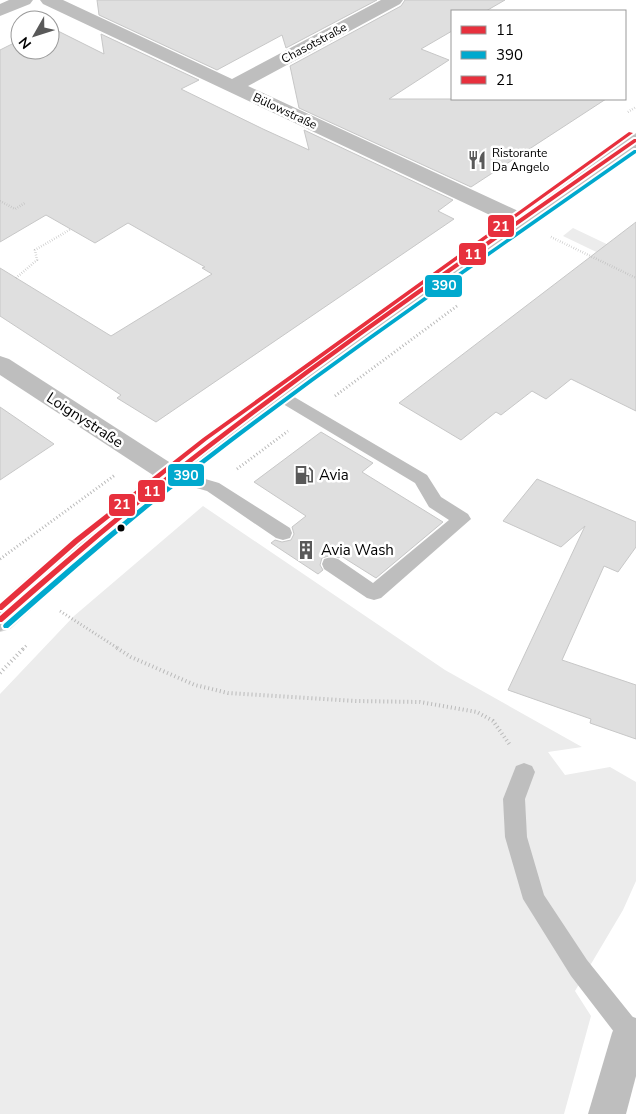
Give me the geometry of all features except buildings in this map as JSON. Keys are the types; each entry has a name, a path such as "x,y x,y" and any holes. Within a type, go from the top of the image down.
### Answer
{"street":[{"path":"0,11 24,0"},
{"name":"Bülowstraße","path":"49,0 521,221"},
{"name":"Chasotstraße","path":"233,86 394,0"},
{"path":"0,620 29,593 171,475 280,394 636,140"},
{"name":"Loignystraße","path":"0,364 171,475"},
{"path":"607,1114 630,1033"}],"lane":[{"path":"280,394 421,479 435,502 462,520 374,593 330,564"},
{"path":"171,475 213,487 283,534"},
{"path":"524,772 514,799 516,837 534,899 580,968 630,1033"}],"path":[{"path":"0,201 15,209 25,203"},
{"path":"16,278 37,260 35,250 71,229"},
{"path":"551,237 636,278"},
{"path":"60,611 131,657 195,685 228,693 356,701 420,702 478,712 493,721 506,737 524,772"}],"shaded area":[{"path":"573,228 636,258 636,271 563,236"},
{"path":"203,506 445,670 582,747 548,752 565,775 610,767 636,782 636,881 623,910 575,991 591,1016 564,1114 0,1114 0,694 74,616"}],"transit line":[{"name":"21","path":"0,608 76,541 205,439 631,133"},
{"name":"11","path":"0,620 75,554 230,430 391,312 636,140"},
{"name":"390","path":"6,626 156,498 234,438 393,321 636,151"}],"place":[{"name":"Ristorante Da Angelo","path":"477,160"},
{"name":"Avia","path":"304,475"},
{"name":"Avia Wash","path":"306,550"}]}
